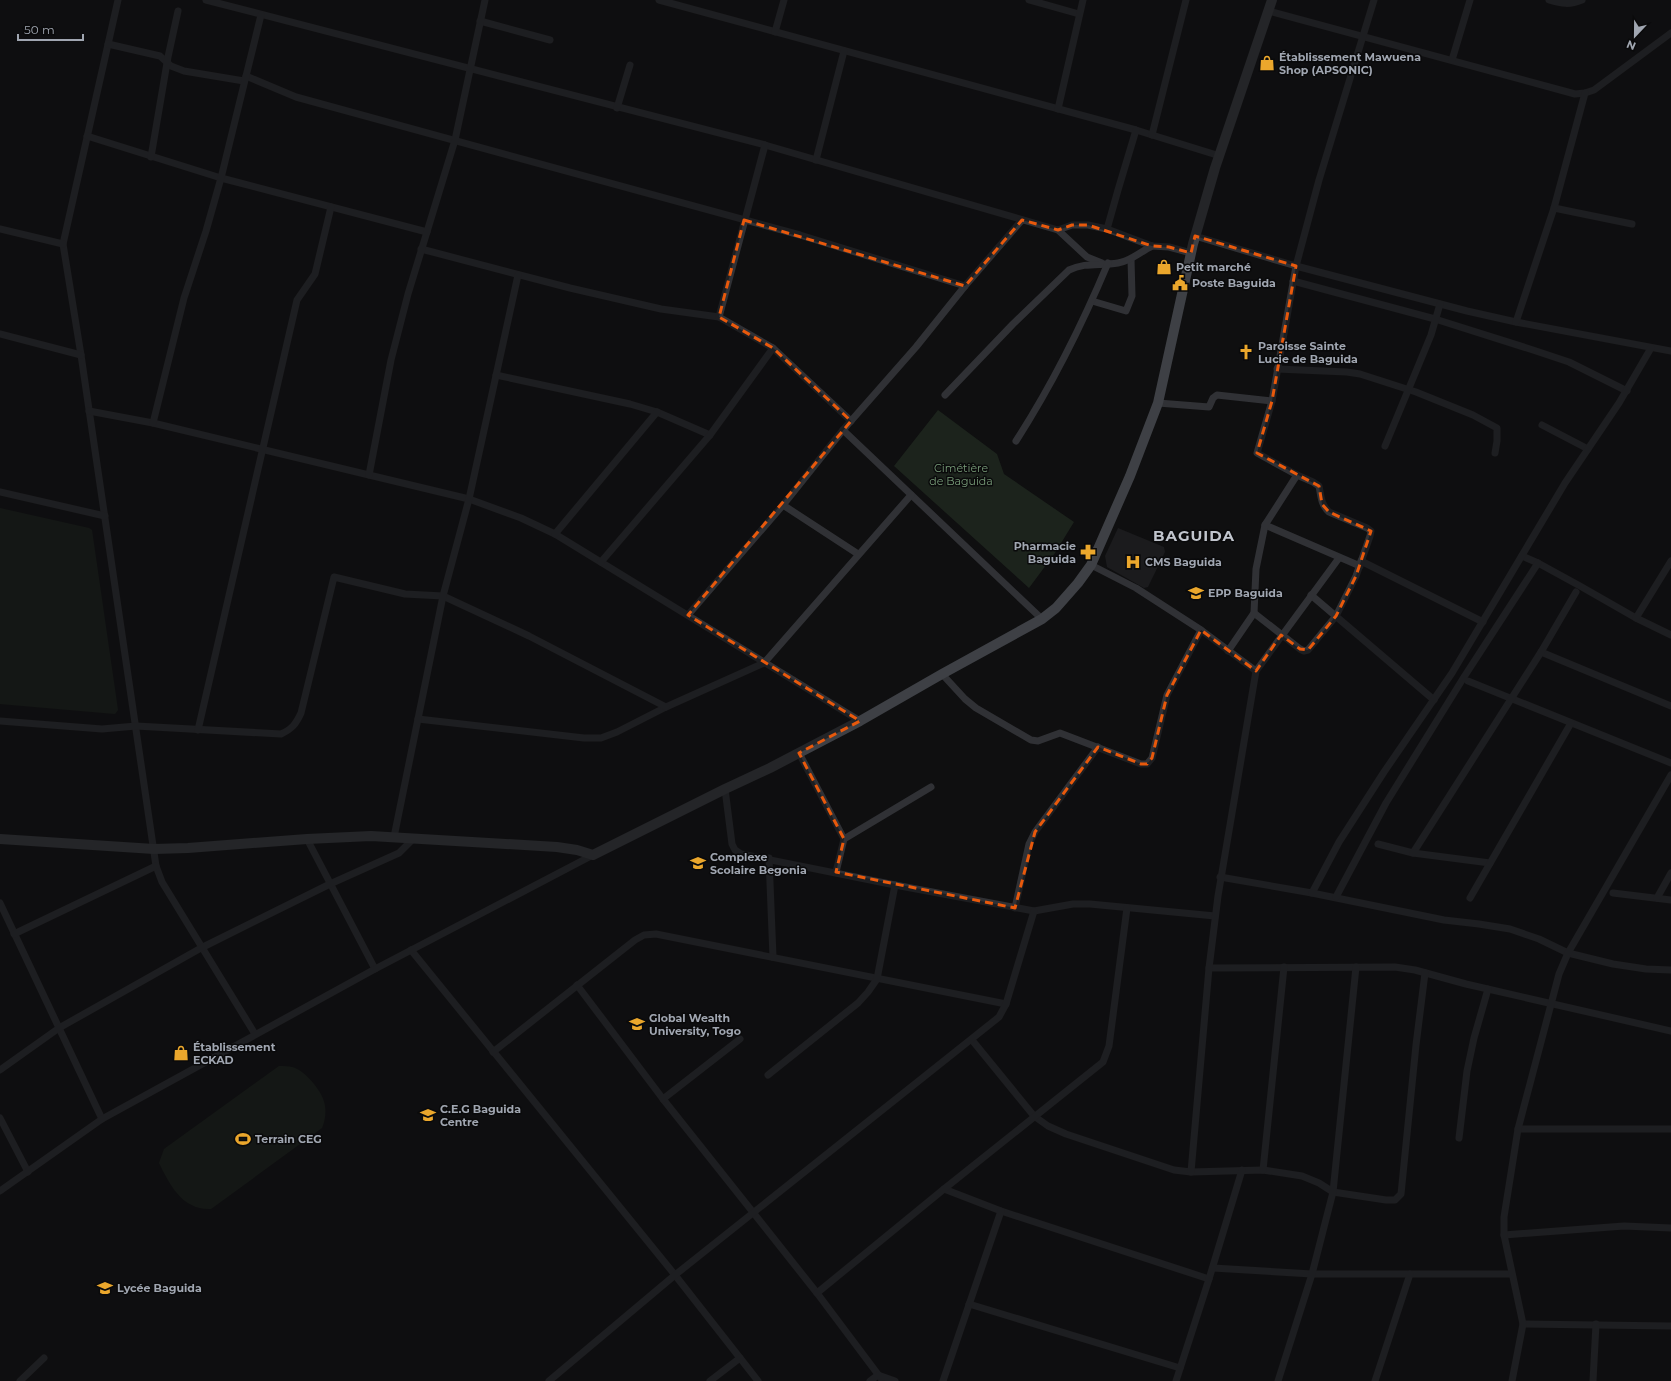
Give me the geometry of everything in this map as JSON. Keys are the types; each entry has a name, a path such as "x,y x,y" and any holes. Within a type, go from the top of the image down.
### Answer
{"street":[{"path":"118,0 63,244 90,411 156,866 162,882 255,1034"},
{"path":"206,0 765,146 1058,230 1087,257 1105,263"},
{"path":"369,475 391,360 421,249 455,140 485,0"},
{"path":"660,0 673,2 775,32 1136,130 1220,156"},
{"path":"775,32 784,0"},
{"path":"1029,0 1079,14"},
{"path":"1058,109 1083,0"},
{"path":"1152,135 1186,0"},
{"path":"0,1191 102,1119 255,1034 375,969 593,855 799,753 860,721 1042,619 1056,608 1078,583 1091,565 1130,476 1158,403 1195,236 1272,0"},
{"path":"1254,613 1300,649 1304,651 1308,650 1336,616 1361,564 1371,531 1329,512 1322,504 1318,486 1257,453 1272,401 1296,266 1318,180 1374,0"},
{"path":"1452,60 1470,0"},
{"path":"1549,0 1563,4 1582,0"},
{"path":"1269,10 1575,94 1594,90 1671,33"},
{"path":"151,157 167,63 178,11"},
{"path":"153,424 184,298 221,178 261,15"},
{"path":"480,21 550,40"},
{"path":"108,44 158,56 174,68 184,71 245,78 296,97 807,237 965,286"},
{"path":"816,160 844,51"},
{"path":"617,108 630,65"},
{"path":"1516,322 1554,208 1585,93"},
{"path":"1108,229 1136,130"},
{"path":"87,136 221,178 427,232"},
{"path":"718,317 765,146"},
{"path":"198,730 297,300 315,274 331,207"},
{"path":"1554,208 1632,224"},
{"path":"688,615 783,505 843,430 916,347 965,286 1022,220"},
{"path":"1058,230 1072,224 1088,225 1108,229 1152,246 1169,247 1191,253"},
{"path":"0,229 63,244"},
{"path":"1195,236 1296,266 1440,304 1516,322 1671,351"},
{"path":"945,395 1013,324 1069,270 1079,265 1118,263 1131,260 1140,252 1152,246"},
{"path":"421,249 518,275 661,309 718,317 773,348 851,421"},
{"path":"1092,301 1126,311 1132,296 1131,260"},
{"path":"1016,441 1044,398 1092,301 1105,263"},
{"path":"394,837 443,596 469,499 518,275"},
{"path":"1293,281 1435,319 1569,362 1627,391"},
{"path":"1385,446 1431,335 1440,304"},
{"path":"0,334 81,355"},
{"path":"601,562 710,435 773,348"},
{"path":"1312,893 1338,842 1434,700 1483,622 1565,483 1627,391 1651,348"},
{"path":"1277,369 1347,372 1360,374 1408,389 1473,415 1496,428 1496,453"},
{"path":"496,375 630,404 657,412 710,435"},
{"path":"1158,403 1209,407 1213,398 1217,395 1272,401"},
{"path":"90,411 153,424 469,499 521,518 556,534 860,721"},
{"path":"556,534 657,412"},
{"path":"1542,425 1588,449"},
{"path":"843,430 1042,619"},
{"path":"1228,651 1254,613 1256,569 1265,525 1297,475"},
{"path":"0,492 105,516"},
{"path":"418,719 584,738 601,738 617,732 666,707 764,663 911,494"},
{"path":"783,505 858,554"},
{"path":"1265,525 1339,558 1361,564 1483,622"},
{"path":"1522,556 1538,563 1636,618 1671,635"},
{"path":"1191,1172 1209,968 1220,877 1256,671 1339,558"},
{"path":"1636,618 1671,561"},
{"path":"1336,897 1386,803 1464,677 1538,563"},
{"path":"1091,565 1136,588 1202,630 1256,671"},
{"path":"0,721 102,729 136,726 271,735 281,734 292,729 301,713 334,577 397,593 420,596 443,596 529,636 666,707"},
{"path":"1413,853 1541,652 1576,592"},
{"path":"1311,595 1434,700"},
{"path":"942,674 965,699 976,708 1031,740 1038,741 1060,733 1141,764 1147,764 1152,758 1167,695 1202,630"},
{"path":"1541,652 1671,706"},
{"path":"1468,681 1671,763"},
{"path":"1470,898 1571,722"},
{"path":"1015,908 1029,844 1034,832 1098,747"},
{"path":"799,753 844,839 836,872"},
{"path":"1512,1381 1523,1324 1504,1234 1504,1217 1518,1129 1559,974 1568,953 1671,775"},
{"path":"844,839 931,787"},
{"path":"725,789 732,844 735,850 741,854 769,858 895,885 1034,911 1073,904 1215,916"},
{"path":"0,839 154,849 371,836 556,847 577,850 593,855"},
{"path":"0,1070 59,1028 201,948 330,884 399,853 414,838"},
{"path":"307,839 375,969"},
{"path":"1378,844 1413,853 1490,863"},
{"path":"769,858 773,957"},
{"path":"14,934 156,866"},
{"path":"1657,898 1671,873"},
{"path":"1220,877 1336,897 1444,920 1510,929 1539,939 1568,953 1613,964 1646,969 1671,970"},
{"path":"768,1075 858,1003 877,979 895,885"},
{"path":"1613,893 1671,900"},
{"path":"0,903 102,1119"},
{"path":"817,1293 1034,1116 1103,1062 1109,1046 1126,908"},
{"path":"549,1381 675,1275 999,1017 1006,1004 1034,911"},
{"path":"493,1052 634,940 650,934 1006,1004"},
{"path":"411,950 675,1275 758,1381"},
{"path":"1278,1381 1312,1274 1333,1192 1356,967"},
{"path":"1209,968 1395,967 1671,1031"},
{"path":"1263,1170 1284,968"},
{"path":"972,1040 1034,1116 1048,1126 1066,1134 1155,1165 1174,1170 1191,1172 1263,1170 1302,1176 1319,1183 1333,1192 1395,1200 1401,1194 1416,1045 1426,973"},
{"path":"577,985 663,1099 817,1293 880,1378"},
{"path":"1459,1138 1468,1065 1488,989"},
{"path":"663,1099 740,1039"},
{"path":"0,1118 28,1172"},
{"path":"1518,1129 1671,1129"},
{"path":"1176,1381 1213,1268 1242,1170"},
{"path":"944,1189 1002,1211 1209,1279"},
{"path":"943,1381 1002,1211"},
{"path":"1504,1234 1624,1226 1671,1228"},
{"path":"1213,1268 1312,1274 1512,1274"},
{"path":"1375,1381 1410,1274"},
{"path":"969,1304 1180,1368"},
{"path":"1523,1324 1671,1326"},
{"path":"1593,1381 1596,1324"},
{"path":"20,1381 44,1358"},
{"path":"710,1381 740,1358"},
{"path":"870,1381 880,1378 895,1381"}],"highlighted area":[{"path":"744,220 965,286 1022,220 1058,230 1072,225 1088,225 1152,246 1169,247 1191,253 1195,236 1296,266 1272,401 1257,453 1319,486 1322,504 1329,512 1371,531 1356,576 1336,616 1308,650 1300,649 1281,635 1256,671 1201,630 1167,695 1152,758 1147,764 1141,764 1098,747 1035,832 1015,908 836,872 844,839 799,753 860,721 688,615 851,421 773,348 719,317"}],"shaded area":[{"name":"CMS Baguida","path":"1118,528 1164,547 1165,552 1148,587 1144,588 1107,567 1105,556"}],"green space":[{"name":"Cimétière de Baguida","path":"938,410 997,454 1004,474 1074,522 1055,553 1029,588 894,466"},
{"path":"0,508 89,528 92,530 118,710 115,714 0,704"},
{"name":"Terrain CEG","path":"279,1066 297,1069 308,1077 318,1089 325,1106 325,1117 322,1128 211,1209 201,1208 185,1201 178,1195 159,1163 164,1149"}],"place":[{"name":"Établissement Mawuena Shop (APSONIC)","path":"1267,63"},
{"name":"Petit marché","path":"1164,267"},
{"name":"Poste Baguida","path":"1180,283"},
{"name":"Paroisse Sainte Lucie de Baguida","path":"1246,352"},
{"name":"Pharmacie Baguida","path":"1088,552"},
{"name":"CMS Baguida","path":"1133,562"},
{"name":"EPP Baguida","path":"1196,593"},
{"name":"Complexe Scolaire Begonia","path":"698,863"},
{"name":"Global Wealth University, Togo","path":"637,1024"},
{"name":"Établissement ECKAD","path":"181,1053"},
{"name":"C.E.G Baguida Centre","path":"428,1115"},
{"name":"Terrain CEG","path":"243,1139"},
{"name":"Lycée Baguida","path":"105,1288"}],"district":[{"name":"BAGUIDA","path":"1194,535"}]}
